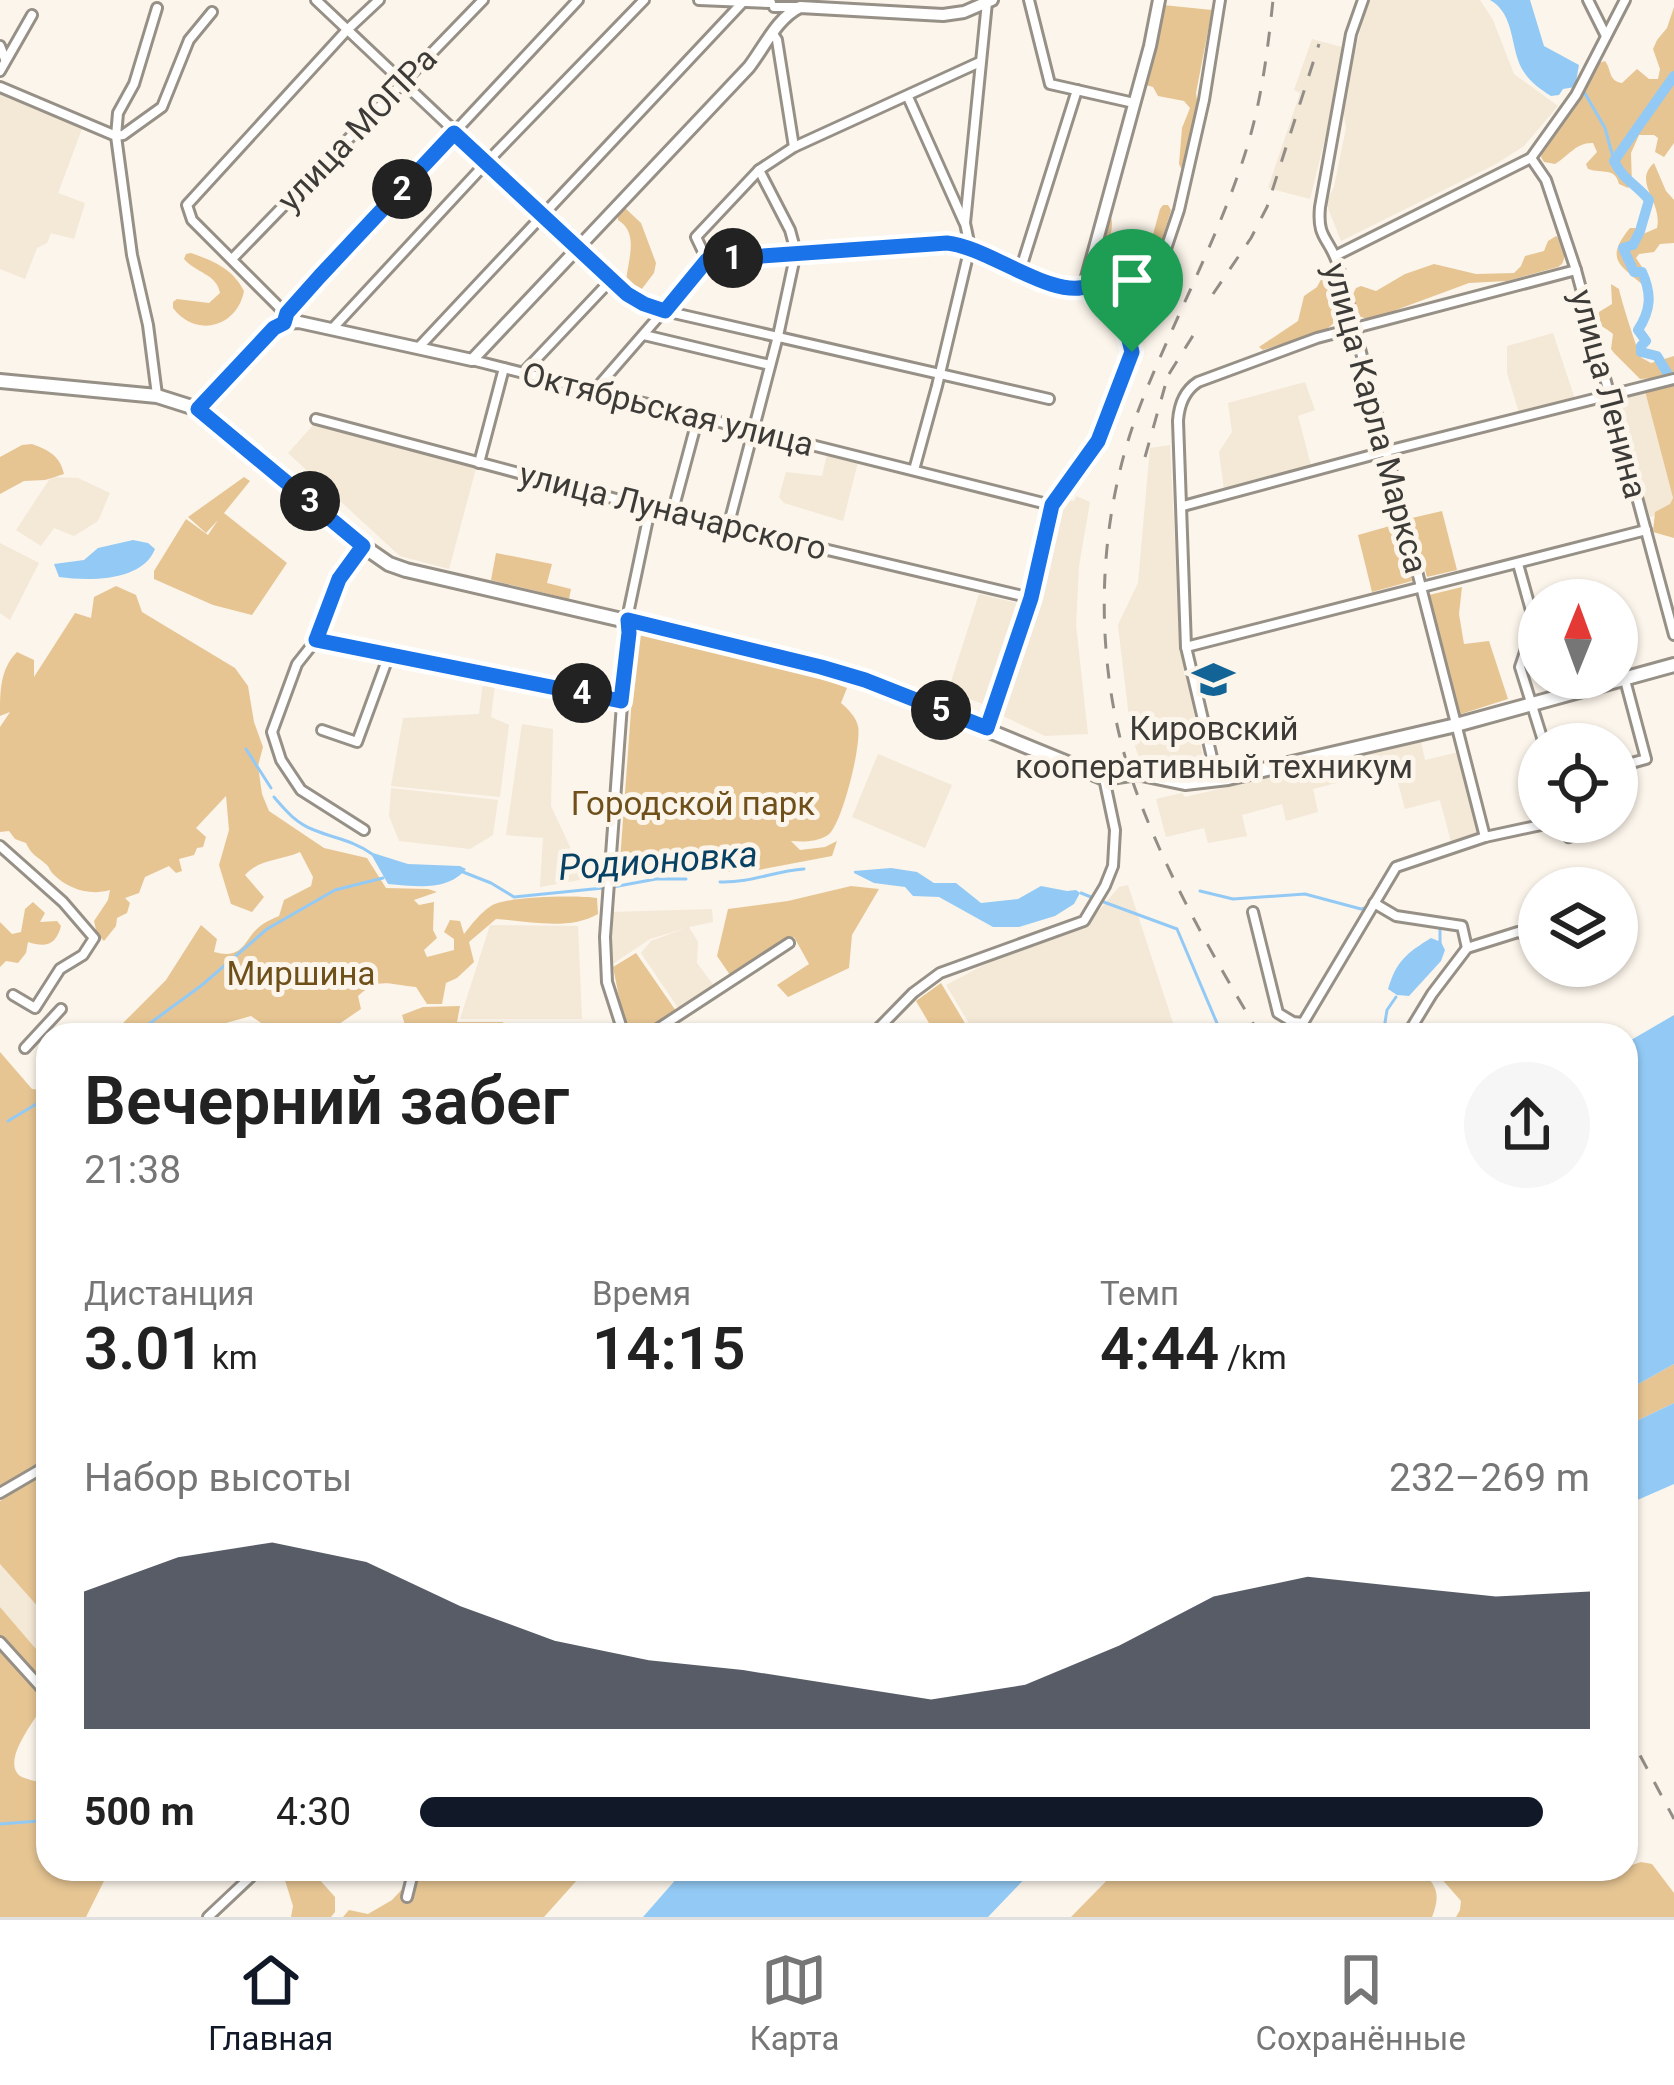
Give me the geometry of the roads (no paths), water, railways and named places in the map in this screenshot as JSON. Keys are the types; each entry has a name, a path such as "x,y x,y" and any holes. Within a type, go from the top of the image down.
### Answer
{"main road":[{"path":"3,383 157,396 198,409 389,564 865,680 1104,778 1137,773 1181,782 1217,780 1551,699"},
{"path":"1638,674 1674,665"}],"street":[{"path":"316,0 577,249 644,304 1049,399"},
{"path":"288,319 192,220 187,205 379,0"},
{"name":"улица МОПРа","path":"233,258 483,0"},
{"path":"198,409 288,319 578,0"},
{"path":"332,329 644,0"},
{"path":"699,0 944,15 990,1"},
{"path":"1029,0 1051,84 1134,103"},
{"path":"1132,352 1127,332 1088,286 1088,268 1159,0"},
{"path":"987,728 1031,598 1052,505 1098,441 1179,209 1220,0"},
{"name":"улица Карла Маркса","path":"1363,0 1351,34 1320,207 1322,237 1335,256 1355,329 1484,837"},
{"path":"1588,0 1606,38"},
{"path":"1335,256 1531,158 1576,95 1625,0"},
{"path":"965,224 990,1"},
{"path":"419,347 743,2"},
{"path":"772,3 782,19"},
{"path":"472,360 749,67 782,19 800,7"},
{"path":"157,396 116,136 118,113 134,84 158,8"},
{"path":"0,87 123,135 162,106 190,40 212,12"},
{"path":"0,70 32,15"},
{"path":"773,34 794,147"},
{"path":"0,46 5,58"},
{"path":"707,260 696,237 759,170 794,147 981,62"},
{"path":"1020,271 1077,90"},
{"path":"908,97 965,224 970,247 914,470"},
{"name":"улица Ленина","path":"1531,158 1546,180 1576,270 1674,634"},
{"path":"728,527 796,252 759,170"},
{"path":"594,391 707,260 947,243 970,247 1070,290 1088,286"},
{"path":"1217,780 1186,647 1178,414 1188,390 1263,356 1576,270"},
{"path":"523,373 611,280"},
{"name":"Октябрьская улица","path":"288,319 419,347 1052,505"},
{"path":"644,335 770,365"},
{"path":"479,463 504,368"},
{"path":"1183,506 1674,380"},
{"path":"672,514 698,417"},
{"name":"улица Луначарского","path":"316,419 672,514 1031,598"},
{"path":"620,1023 604,954 628,620 650,508"},
{"path":"1186,647 1646,530"},
{"path":"363,546 339,579 316,640 297,664 272,732 293,782 364,830"},
{"path":"1518,564 1522,579"},
{"path":"316,640 621,701"},
{"path":"322,730 357,742 389,655"},
{"path":"1528,699 1536,723"},
{"path":"1638,730 1646,759 1638,761"},
{"path":"888,1023 930,979 1084,921 1113,866 1115,830 1104,778"},
{"path":"1252,911 1278,1013 1303,1023 1396,867 1518,830"},
{"path":"0,846 63,902 94,938 83,955 60,969 35,1008"},
{"path":"1374,903 1396,916 1462,926 1467,948"},
{"path":"1414,1023 1467,948 1518,932"},
{"path":"669,1023 789,944"},
{"path":"13,994 50,1019"},
{"path":"47,1023 61,1009"},
{"path":"25,1048 36,1035"},
{"path":"0,1493 36,1472"},
{"path":"0,1642 36,1682"},
{"path":"208,1917 246,1881"},
{"path":"407,1898 411,1881"}],"water":[{"path":"1490,0 1530,0 1544,46 1579,65 1575,87 1551,96 1531,81 1518,60 1504,14"},
{"path":"133,540 155,549 139,568 99,579 59,577 54,564 84,560 98,548"},
{"path":"373,853 408,864 466,869 440,884 388,884"},
{"path":"891,868 917,872 934,883 956,883 981,903 1018,899 1041,886 1080,893 1074,904 1055,916 1019,927 993,927 939,897 913,896 905,887 874,883 854,873"},
{"path":"1431,938 1445,950 1441,961 1409,996 1388,989 1404,959"},
{"path":"1674,1015 1674,1364 1638,1384 1638,1036"},
{"path":"1674,1403 1674,1484 1638,1500 1638,1420"},
{"path":"674,1881 1022,1881 988,1917 643,1917"}],"waterway":[{"path":"1669,376 1657,356 1641,352 1646,341 1638,330 1648,309 1647,288 1642,272 1634,272 1623,248 1633,245 1649,200 1614,161 1674,76"},
{"path":"1583,90 1605,128 1614,161"},
{"path":"246,749 271,788"},
{"path":"274,797 302,824 372,854"},
{"name":"Родионовка","path":"720,882 804,869"},
{"name":"Родионовка","path":"463,872 514,897 603,888"},
{"name":"Родионовка","path":"150,1023 267,929 335,890 383,878"},
{"name":"Родионовка","path":"613,887 686,879"},
{"path":"1200,891 1233,899 1305,894 1369,907"},
{"name":"Родионовка","path":"1081,893 1091,897"},
{"name":"Родионовка","path":"1101,901 1177,929 1217,1023"},
{"path":"1440,924 1440,943"},
{"path":"1385,1023 1396,997"},
{"name":"Родионовка","path":"8,1121 36,1104"},
{"path":"0,1824 36,1821"}],"railway":[{"path":"1253,1023 1194,920 1139,799 1113,703 1104,602 1113,502 1125,453 1248,144 1273,0"},
{"path":"1213,294 1267,207 1319,44"},
{"path":"1169,374 1194,334"},
{"path":"1145,457 1165,386"},
{"path":"1638,1752 1674,1819"}],"place":[{"name":"Кировский кооперативный техникум","path":"1214,680"}],"park label":[{"name":"Городской парк","path":"693,803"},
{"name":"Миршина","path":"301,973"}]}
